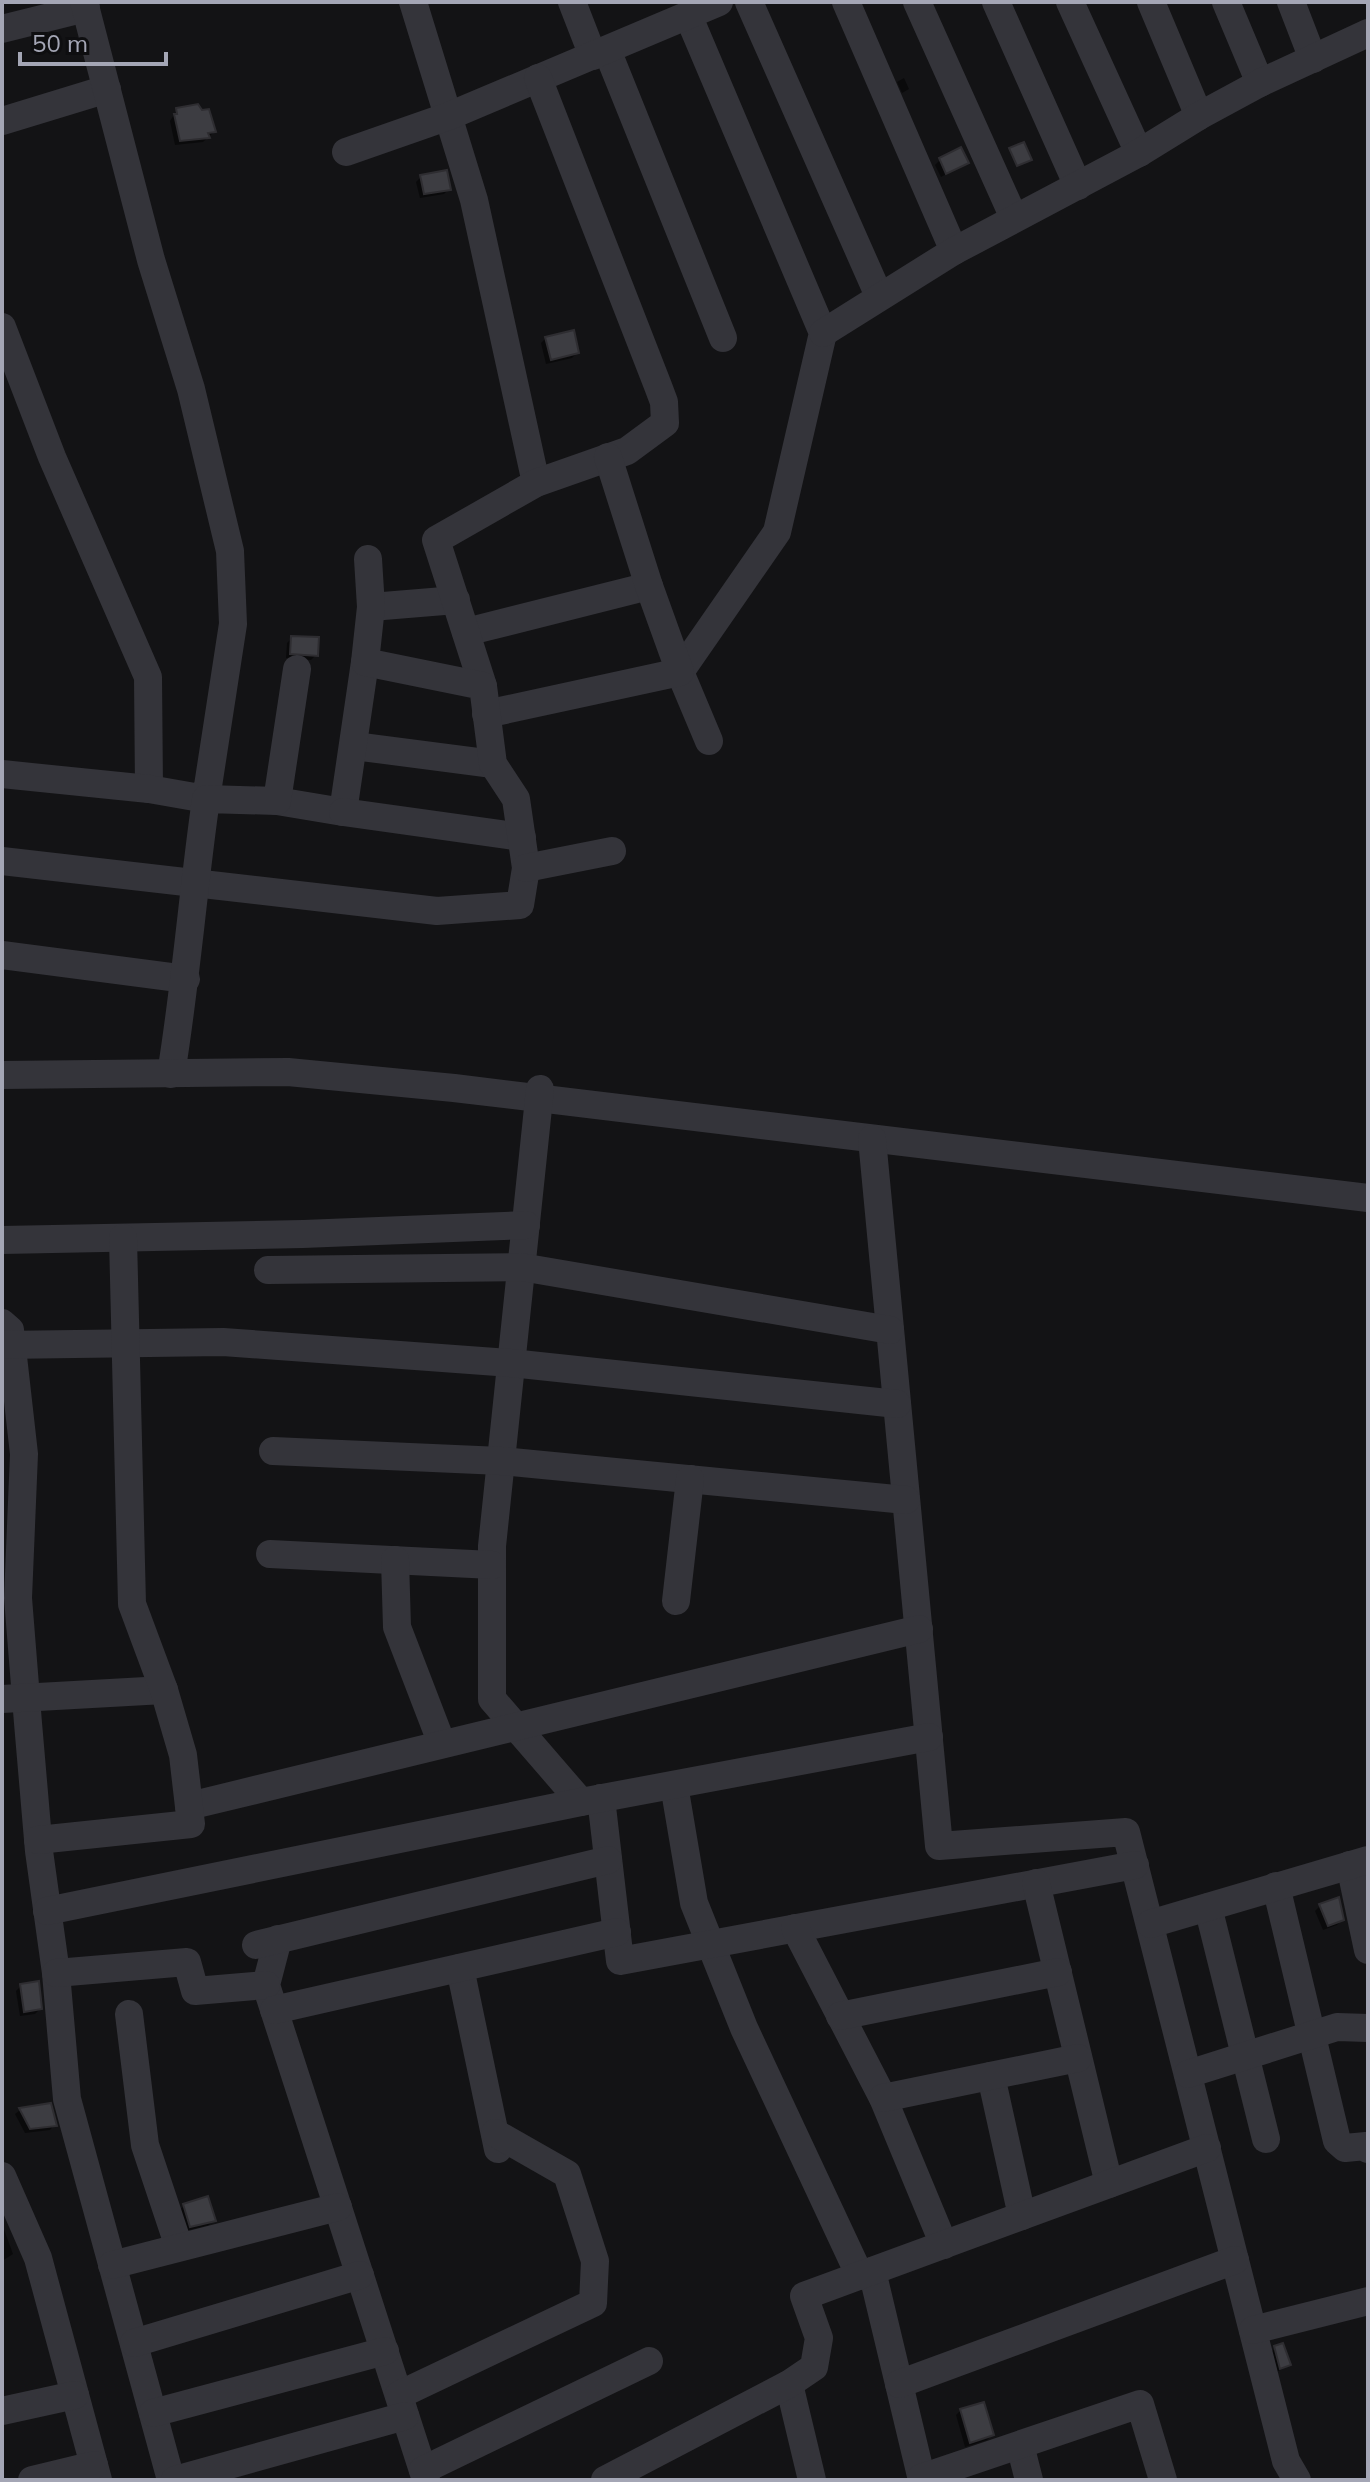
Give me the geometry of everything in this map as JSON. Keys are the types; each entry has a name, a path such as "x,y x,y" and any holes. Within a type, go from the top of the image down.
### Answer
{"street":[{"path":"413,2 474,200 536,483"},
{"path":"572,2 600,53 723,338"},
{"path":"346,152 449,116 719,2"},
{"path":"749,2 879,296"},
{"path":"846,2 954,251"},
{"path":"917,2 1014,218"},
{"path":"996,2 1078,186"},
{"path":"1070,2 1139,153"},
{"path":"1151,2 1199,116"},
{"path":"1226,2 1260,83"},
{"path":"1291,2 1313,59"},
{"path":"2,29 85,5 151,260 191,389 230,551 233,624 206,799 186,979 171,1074"},
{"path":"486,714 680,672 777,532 823,333 688,15"},
{"path":"823,333 954,251 1139,153 1199,116 1260,83 1368,33"},
{"path":"2,861 437,911 520,905 526,868 516,799 493,764 483,686 436,540 536,483 627,451 665,423 664,402 538,78"},
{"path":"2,121 107,89"},
{"path":"2,327 52,457 148,677 149,789"},
{"path":"608,457 649,586 709,741"},
{"path":"343,812 371,607 368,559"},
{"path":"466,632 649,586"},
{"path":"371,607 456,600"},
{"path":"365,662 483,686"},
{"path":"277,801 297,669"},
{"path":"354,746 493,764"},
{"path":"2,774 149,789 206,799 277,801 522,837"},
{"path":"526,868 612,851"},
{"path":"2,955 186,979"},
{"path":"2,1075 288,1072 540,1094 872,1139 1368,1198"},
{"path":"540,1094 492,1565 492,1699 516,1727 591,1800 608,1860 620,1961 1135,1865"},
{"path":"872,1139 939,1846 1126,1832 1286,2461 1297,2480"},
{"path":"2,1240 526,1225"},
{"path":"38,1840 191,1824 183,1755 164,1690 132,1604 123,1238"},
{"path":"268,1270 521,1267 890,1330"},
{"path":"460,1968 496,2141 567,2174 595,2261 593,2303 402,2405 173,2480 67,2099 56,1973 14,1698 24,1454 5,1337 126,1343 223,1342 511,1363 897,1404"},
{"path":"273,1451 501,1461 906,1500"},
{"path":"676,1601 690,1479"},
{"path":"270,1554 492,1565"},
{"path":"395,1560 397,1627 442,1744"},
{"path":"189,1806 919,1629"},
{"path":"14,1698 164,1690"},
{"path":"47,1911 591,1800 929,1737"},
{"path":"674,1785 694,1903 744,2028 866,2274 899,2384 921,2479 1140,2404 1163,2480"},
{"path":"608,1860 267,1942 270,1998 425,2475 649,2361"},
{"path":"1150,1924 1359,1862 1367,1944"},
{"path":"1036,1883 1109,2184"},
{"path":"1276,1886 1337,2141 1345,2148 1366,2146 1368,2149"},
{"path":"1208,1907 1266,2139"},
{"path":"795,1928 883,2098 944,2245"},
{"path":"56,1973 187,1962 195,1991 270,1998 460,1968 617,1932"},
{"path":"840,2016 1058,1972"},
{"path":"129,2014 145,2145 179,2247"},
{"path":"1188,2074 1337,2027 1368,2028"},
{"path":"883,2098 1078,2058"},
{"path":"991,2076 1022,2216"},
{"path":"605,2480 789,2384 814,2367 819,2338 804,2296 1207,2148"},
{"path":"2,2176 38,2258 96,2472 32,2480"},
{"path":"112,2265 338,2207"},
{"path":"899,2384 1235,2260"},
{"path":"134,2343 360,2275"},
{"path":"1253,2330 1368,2301"},
{"path":"153,2413 385,2351"},
{"path":"789,2384 812,2480"},
{"path":"2,2411 75,2395"},
{"path":"1020,2445 1029,2480"}],"building":[{"path":"198,104 202,110 209,109 216,132 208,133 210,138 180,141 174,114 177,114 176,108"},
{"path":"1024,142 1032,160 1017,166 1009,148"},
{"path":"961,147 969,163 946,174 939,158"},
{"path":"447,170 451,190 424,194 420,175"},
{"path":"574,330 579,353 551,360 545,337"},
{"path":"291,636 319,637 318,656 290,654"},
{"path":"1339,1897 1344,1920 1328,1926 1319,1904"},
{"path":"39,1981 42,2009 24,2012 20,1984"},
{"path":"51,2103 57,2126 30,2129 19,2108"},
{"path":"208,2196 216,2221 190,2227 183,2204"},
{"path":"1283,2343 1291,2365 1280,2369 1274,2346"},
{"path":"984,2402 994,2435 970,2443 960,2409"}]}
